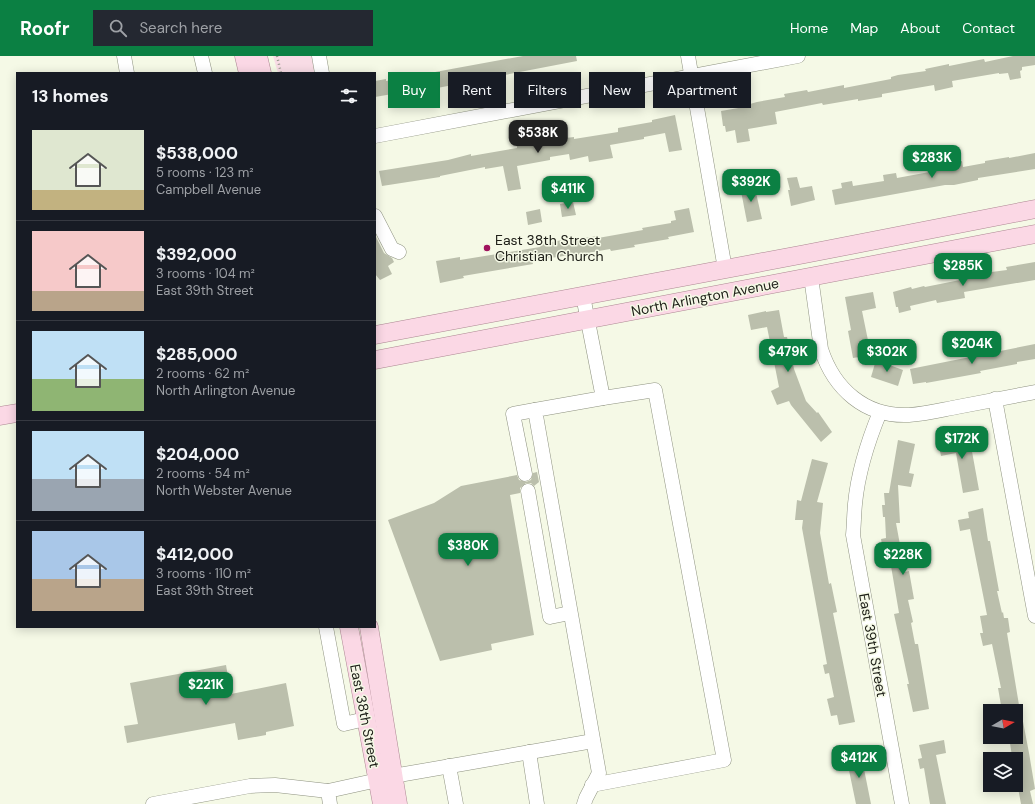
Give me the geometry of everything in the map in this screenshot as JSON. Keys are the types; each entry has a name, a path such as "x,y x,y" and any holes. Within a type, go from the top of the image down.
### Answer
{"main road":[{"path":"244,56 248,72"},
{"path":"258,56 262,72"},
{"name":"North Arlington Avenue","path":"376,335 1035,210"},
{"name":"North Arlington Avenue","path":"376,360 587,320 728,291 810,277 1035,234"},
{"path":"0,416 16,413"},
{"name":"East 38th Street","path":"349,628 366,719 385,778 398,804"},
{"name":"East 38th Street","path":"369,628 385,778 382,804"}],"street":[{"path":"124,56 127,72"},
{"path":"201,56 204,72"},
{"path":"319,56 322,72"},
{"path":"688,56 690,72"},
{"path":"712,72 798,56"},
{"path":"376,136 653,83"},
{"path":"697,108 725,269"},
{"path":"376,218 392,249 399,252"},
{"path":"810,277 821,349 825,361 833,377 845,391 864,405 880,412 901,415 917,414 1035,392"},
{"path":"583,296 603,398"},
{"path":"524,474 513,414 655,390 724,760 592,785"},
{"path":"995,399 1035,616"},
{"path":"535,410 598,774 584,804"},
{"name":"East 39th Street","path":"880,412 859,475 854,504 853,535 902,804"},
{"path":"528,491 550,617 570,613"},
{"path":"326,628 344,724 366,719"},
{"path":"333,663 355,659"},
{"path":"153,804 263,784 329,797 385,778 593,740"},
{"path":"529,752 537,804"},
{"path":"449,766 456,804"}],"path":[{"path":"277,56 281,72"}],"shaded area":[{"path":"273,56 313,56 316,72 278,72"}],"building":[{"path":"523,56 576,56 577,61 506,75 506,72 448,72 448,86 440,87 440,72 435,72"},
{"path":"1013,56 1035,56 1035,65 1022,67 1022,70 1020,71 1021,78 1010,80 1008,73 999,73 952,81 953,87 935,91 934,85 882,94 882,97 858,101 858,99 823,105 822,103 775,112 777,124 748,129 750,141 737,143 735,130 726,132 725,126 723,126 721,111 738,108 751,108 751,104 785,97 784,94 807,90 808,92 844,85 844,88 891,79 891,77 898,75 926,71 925,69 949,64 949,66 984,59 985,62"},
{"path":"386,79 386,81 388,81 388,95 376,97 376,81"},
{"path":"675,115 682,150 669,152 665,133 644,137 644,139 610,145 613,158 589,162 588,156 570,160 569,154 550,157 550,160 517,166 521,189 508,191 503,166 485,169 485,167 440,177 382,186 379,171 448,160 471,154 471,156 517,148 517,146 541,141 574,137 574,139 618,132 618,128 652,122 652,120"},
{"path":"1035,153 1035,169 978,178 978,180 954,185 945,185 835,205 832,190 842,188 841,183 852,181 853,186 884,181 883,175 896,173 897,178 951,168 951,163 962,161 963,167 985,163 985,161"},
{"path":"588,177 590,190 576,193 574,180"},
{"path":"797,177 800,188 812,186 815,200 791,206 788,190 790,190 787,178"},
{"path":"754,184 762,219 747,222 740,186"},
{"path":"573,202 576,215 562,217 560,204"},
{"path":"689,208 694,232 668,237 669,239 634,245 635,247 611,251 610,249 532,261 533,264 463,276 464,278 440,283 436,261 460,257 460,260 540,247 539,244 563,240 598,236 598,238 643,230 642,228 671,223 671,221 676,220 674,211"},
{"path":"540,209 542,222 528,225 526,212"},
{"path":"376,237 384,253 392,258 394,262 388,266 392,274 380,280 376,275"},
{"path":"1035,262 1035,280 964,292 965,298 937,303 936,300 910,306 911,310 899,313 898,307 896,307 893,292 911,287 912,289 970,278 969,276 976,274 1007,270 1006,267"},
{"path":"873,292 876,308 862,311 871,355 853,358 848,331 851,330 845,297"},
{"path":"779,310 784,337 787,337 794,369 806,401 817,413 818,412 832,432 821,442 789,401 777,405 771,391 779,387 767,327 751,330 748,315"},
{"path":"1035,344 1035,359 980,371 981,373 913,384 910,369"},
{"path":"876,360 903,370 898,386 871,377"},
{"path":"969,435 979,490 963,493 956,453 941,456 938,441 956,436 956,438"},
{"path":"898,440 915,444 909,473 914,474 911,487 898,485 900,523 896,523 905,572 909,571 914,599 908,600 913,622 911,623 915,644 918,644 929,709 913,712 907,684 909,684 894,614 899,613 891,566 886,567 881,539 886,538 885,517 883,517 882,505 885,505 884,493 889,493"},
{"path":"812,459 828,463 817,502 823,503 820,533 829,584 831,583 837,612 833,613 855,722 839,725 837,715 831,716 827,699 834,697 829,673 825,674 823,665 827,664 802,528 803,520 795,520 797,500 801,501"},
{"path":"537,472 539,482 534,486 531,483 526,483 520,488 520,493 510,495 534,635 491,644 492,650 440,661 388,520 434,503 461,486 517,475 519,480 526,482 531,480 533,473"},
{"path":"983,508 1002,613 1003,612 1004,618 1008,618 1010,632 1007,633 1019,704 1001,704 998,688 1001,688 992,644 983,646 980,633 983,633 980,616 987,615 970,529 960,531 958,520 969,518 968,512"},
{"path":"226,665 231,694 286,683 294,726 266,732 266,735 238,740 235,723 127,743 124,726 138,724 130,683"},
{"path":"1023,722 1035,789 1030,791 1033,804 1021,804 1019,792 1023,792 1023,752 1011,752 1010,744 1023,744"},
{"path":"944,740 946,753 936,755 946,804 930,804 924,768 920,769 918,759 922,758 919,745"},
{"path":"862,753 871,804 856,804 846,756"}],"place":[{"name":"East 38th Street Christian Church","path":"487,248"}]}
